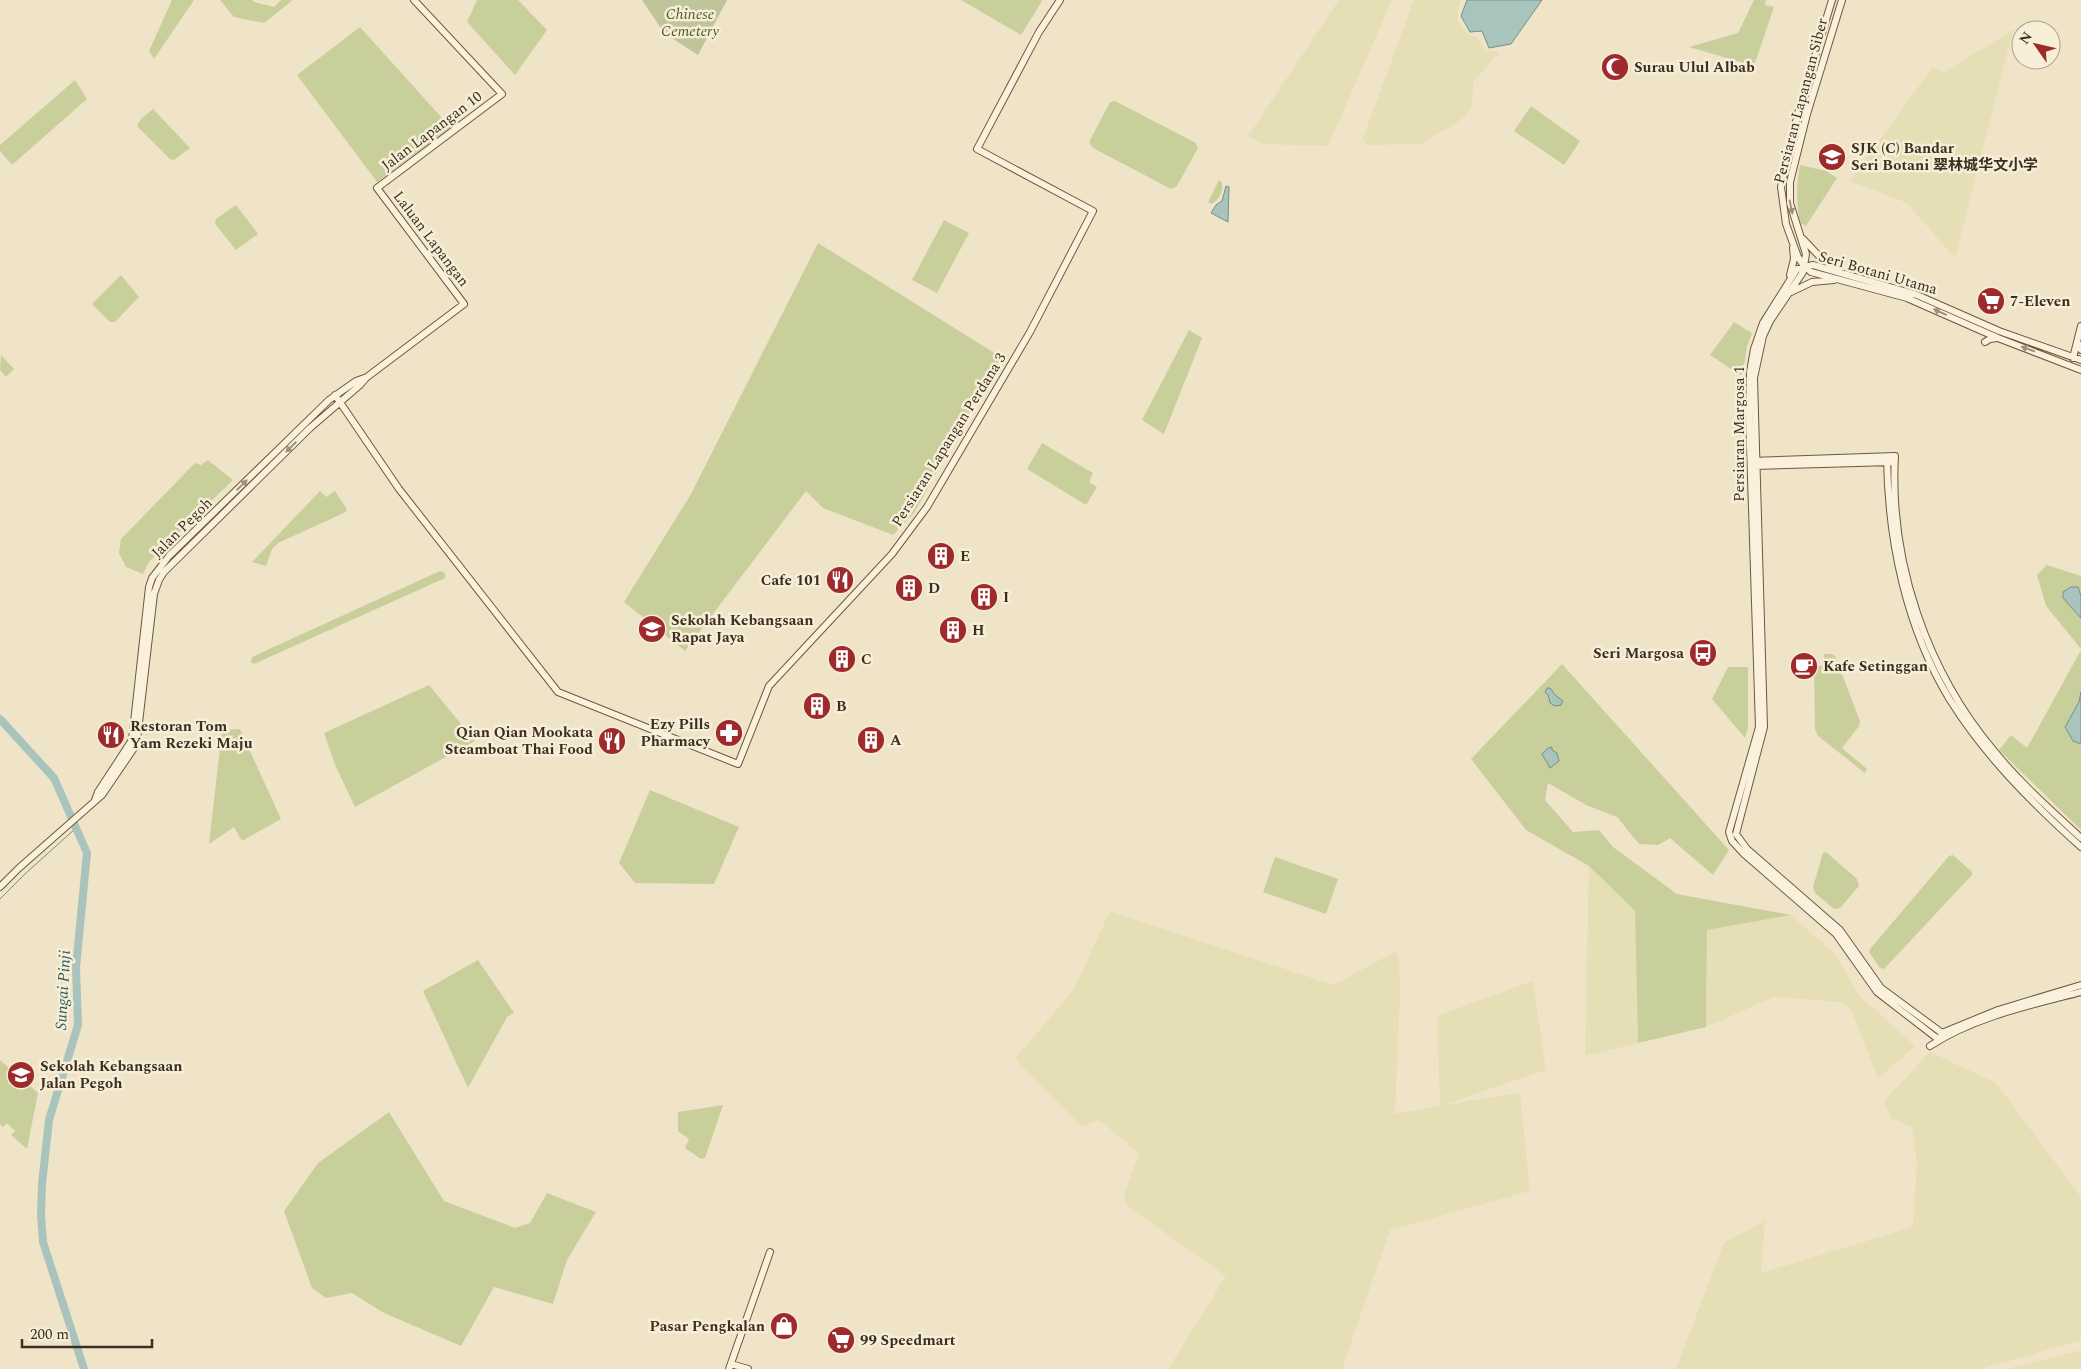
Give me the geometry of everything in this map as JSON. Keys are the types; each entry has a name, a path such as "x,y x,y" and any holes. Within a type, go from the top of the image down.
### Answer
{"street":[{"name":"Jalan Lapangan 10","path":"377,188 502,94 414,0"},
{"name":"Persiaran Lapangan Perdana 3","path":"337,398 399,489 558,692 738,764 769,686 892,554 927,507 1030,332 1093,211 977,149 1039,32 1060,0"},
{"name":"Persiaran Lapangan Siber","path":"1804,266 1798,257 1789,232 1780,187 1798,113 1832,0"},
{"name":"Persiaran Lapangan Siber","path":"1801,236 1790,203 1790,182 1807,114 1842,0"},
{"name":"Laluan Lapangan","path":"337,398 360,385 367,376 464,304 377,188"},
{"path":"1786,286 1794,259 1789,232"},
{"path":"1801,236 1806,254 1804,266"},
{"path":"1801,236 1822,259 1847,275"},
{"name":"Seri Botani Utama","path":"1804,266 1813,265 1903,290 1928,299 1999,331 2076,359 2081,368"},
{"name":"Seri Botani Utama","path":"1804,266 1811,272 1907,298 1977,330 2058,360 2064,364 2081,368"},
{"name":"Persiaran Margosa 1","path":"1804,266 1797,269 1763,323 1752,356 1749,387 1756,463 1758,726 1731,824 1730,837 1744,854 1836,934 1877,992 1930,1033 1941,1036"},
{"name":"Persiaran Margosa 1","path":"1804,266 1803,272 1766,328 1757,356 1754,378 1764,727 1736,834 1747,849 1840,930 1881,988 1941,1036"},
{"path":"1788,294 1812,282 1838,280"},
{"path":"2058,360 2076,359 2080,345 2081,326"},
{"path":"1977,330 1983,341 1998,338"},
{"path":"2052,351 2068,350 2080,345"},
{"path":"95,800 102,795 134,748 137,740 156,586 170,564 337,398"},
{"name":"Jalan Pegoh","path":"0,887 95,800 98,792 132,740 152,578 164,562 337,398"},
{"path":"1756,463 1890,460"},
{"path":"1890,460 1899,541 1911,592 1934,657 1963,709 1995,753 2081,838"},
{"path":"1890,460 1894,541 1905,594 1910,613 1945,690 1975,735 2009,778 2081,847"},
{"path":"149,638 145,628 151,617"},
{"path":"136,699 143,686 139,675"},
{"path":"1930,1033 1929,1043 1998,1010 2081,985"},
{"path":"1941,1036 1999,1015 2081,992"},
{"path":"748,1369 730,1366 770,1252"}],"shaded area":[{"path":"1339,0 1392,0 1328,146 1263,144 1248,136"},
{"path":"1414,0 1460,0 1457,20 1468,35 1476,37 1486,51 1500,52 1473,82 1472,107 1461,120 1421,144 1366,145 1363,138"},
{"path":"2011,31 2011,38 1955,258 1907,203 1850,181 1932,68 1944,72"},
{"path":"1589,866 1635,911 1638,1043 1585,1056"},
{"path":"1110,911 1333,985 1395,952 1399,958 1400,993 1395,1114 1440,1106 1437,1016 1533,981 1546,1070 1443,1105 1520,1093 1530,1191 1390,1230 1342,1369 1168,1369 1226,1276 1127,1206 1124,1195 1139,1153 1099,1120 1082,1127 1015,1059 1074,989"},
{"path":"1791,915 1833,952 1860,996 1915,1046 1878,1079 1851,1009 1840,1002 1774,997 1706,1027 1707,930"},
{"path":"1930,1052 1996,1083 2081,1197 2081,1340 1981,1369 1676,1369 1724,1243 1765,1221 1761,1273 1913,1227 1917,1162 1912,1127 1891,1118 1884,1101"},
{"path":"2081,1350 2081,1369 2008,1369"}],"green space":[{"path":"172,0 194,0 154,59 149,51"},
{"path":"220,0 252,0 274,7 281,0 293,0 264,23 234,17"},
{"path":"477,0 518,0 547,30 515,75 467,22"},
{"name":"Chinese Cemetery","path":"642,0 727,0 698,55 664,33"},
{"path":"961,0 1041,0 1042,1 1021,35"},
{"path":"1754,0 1766,0 1765,5 1774,7 1754,66 1689,47 1738,33"},
{"path":"360,27 451,128 377,182 297,75"},
{"path":"75,80 87,99 12,165 0,151 0,145"},
{"path":"1115,101 1196,143 1198,148 1177,186 1171,189 1093,148 1089,142 1110,102"},
{"path":"1531,106 1580,141 1564,165 1514,131"},
{"path":"153,109 190,148 174,160 170,159 137,126 140,120"},
{"path":"1800,165 1826,171 1837,178 1806,226 1800,223 1798,208 1797,187"},
{"path":"1219,180 1222,183 1222,189 1219,197 1212,204 1208,202"},
{"path":"236,205 258,234 236,250 215,224 216,219"},
{"path":"944,220 969,233 937,293 912,280"},
{"path":"818,243 1001,357 914,513 893,535 823,508 806,491 685,651 624,602 691,494"},
{"path":"121,275 139,297 115,322 110,322 92,304"},
{"path":"1734,322 1752,333 1747,346 1743,372 1740,375 1710,355"},
{"path":"1189,330 1202,338 1164,434 1142,420"},
{"path":"1,355 14,369 6,377 0,370"},
{"path":"1042,443 1093,473 1089,482 1097,487 1086,505 1027,469"},
{"path":"208,460 233,480 149,562 143,574 126,567 119,553 121,539 195,463 201,465"},
{"path":"320,491 326,497 335,491 346,508 346,512 278,543 272,549 266,566 252,562"},
{"path":"2047,565 2081,576 2081,649 2046,606 2037,575"},
{"path":"440,571 445,573 445,578 254,664 251,662 252,657"},
{"path":"2081,650 2081,830 1999,750 2011,735 2027,748"},
{"path":"1824,654 1835,656 1860,721 1859,726 1842,748 1867,769 1865,773 1818,736 1815,729 1814,666 1824,666"},
{"path":"1562,664 1729,850 1713,875 1670,838 1658,845 1639,844 1617,817 1586,805 1548,783 1545,800 1573,832 1599,830 1613,847 1677,894 1791,915 1707,930 1706,1027 1638,1043 1635,911 1589,866 1526,830 1471,759"},
{"path":"1728,667 1748,667 1748,728 1745,738 1712,699"},
{"path":"429,685 475,741 355,807 336,767 324,733"},
{"path":"240,729 281,819 242,841 234,827 209,844 222,730"},
{"path":"650,790 739,827 714,884 635,883 619,863"},
{"path":"1826,852 1857,879 1859,886 1840,908 1834,909 1815,893 1813,887 1823,853"},
{"path":"1953,855 1972,872 1972,875 1884,969 1880,968 1869,952 1870,949 1949,856"},
{"path":"1275,857 1338,879 1326,914 1263,892"},
{"path":"478,960 514,1013 507,1017 468,1088 423,991"},
{"path":"0,1060 38,1093 27,1149 11,1135 15,1131 7,1123 3,1127 0,1124"},
{"path":"723,1105 705,1158 701,1159 685,1148 689,1139 678,1131 678,1112"},
{"path":"389,1112 444,1201 515,1228 530,1223 547,1193 596,1212 567,1260 553,1304 494,1287 461,1346 384,1313 352,1293 326,1298 312,1288 284,1211 318,1163"}],"water":[{"path":"1467,0 1542,0 1511,44 1489,48 1482,31 1470,32 1461,16"},
{"path":"1226,186 1229,187 1228,222 1211,213 1216,205 1222,201"},
{"path":"2071,587 2078,587 2081,596 2081,618 2063,598 2063,592"},
{"path":"1547,688 1550,688 1563,701 1561,705 1555,706 1550,703 1545,692"},
{"path":"2081,692 2081,744 2073,741 2065,727 2079,702"},
{"path":"1552,747 1552,750 1557,753 1559,761 1550,768 1542,754"}],"waterway":[{"name":"Sungai Pinji","path":"0,719 54,778 87,853 76,967 78,1025 49,1120 42,1184 41,1215 43,1242 84,1369"},
{"path":"0,899 76,828"}],"place":[{"name":"Surau Ulul Albab","path":"1615,67"},
{"name":"SJK (C) Bandar Seri Botani 翠林城华文小学","path":"1832,157"},
{"name":"7-Eleven","path":"1991,301"},
{"name":"E","path":"941,556"},
{"name":"Cafe 101","path":"840,580"},
{"name":"D","path":"909,588"},
{"name":"I","path":"984,597"},
{"name":"Sekolah Kebangsaan Rapat Jaya","path":"652,629"},
{"name":"H","path":"953,630"},
{"name":"Seri Margosa","path":"1703,653"},
{"name":"C","path":"842,659"},
{"name":"Kafe Setinggan","path":"1804,666"},
{"name":"B","path":"817,706"},
{"name":"Ezy Pills Pharmacy","path":"729,733"},
{"name":"Restoran Tom Yam Rezeki Maju","path":"111,735"},
{"name":"A","path":"871,740"},
{"name":"Qian Qian Mookata Steamboat Thai Food","path":"612,741"},
{"name":"Sekolah Kebangsaan Jalan Pegoh","path":"21,1075"},
{"name":"Pasar Pengkalan","path":"784,1326"},
{"name":"99 Speedmart","path":"841,1340"}]}
